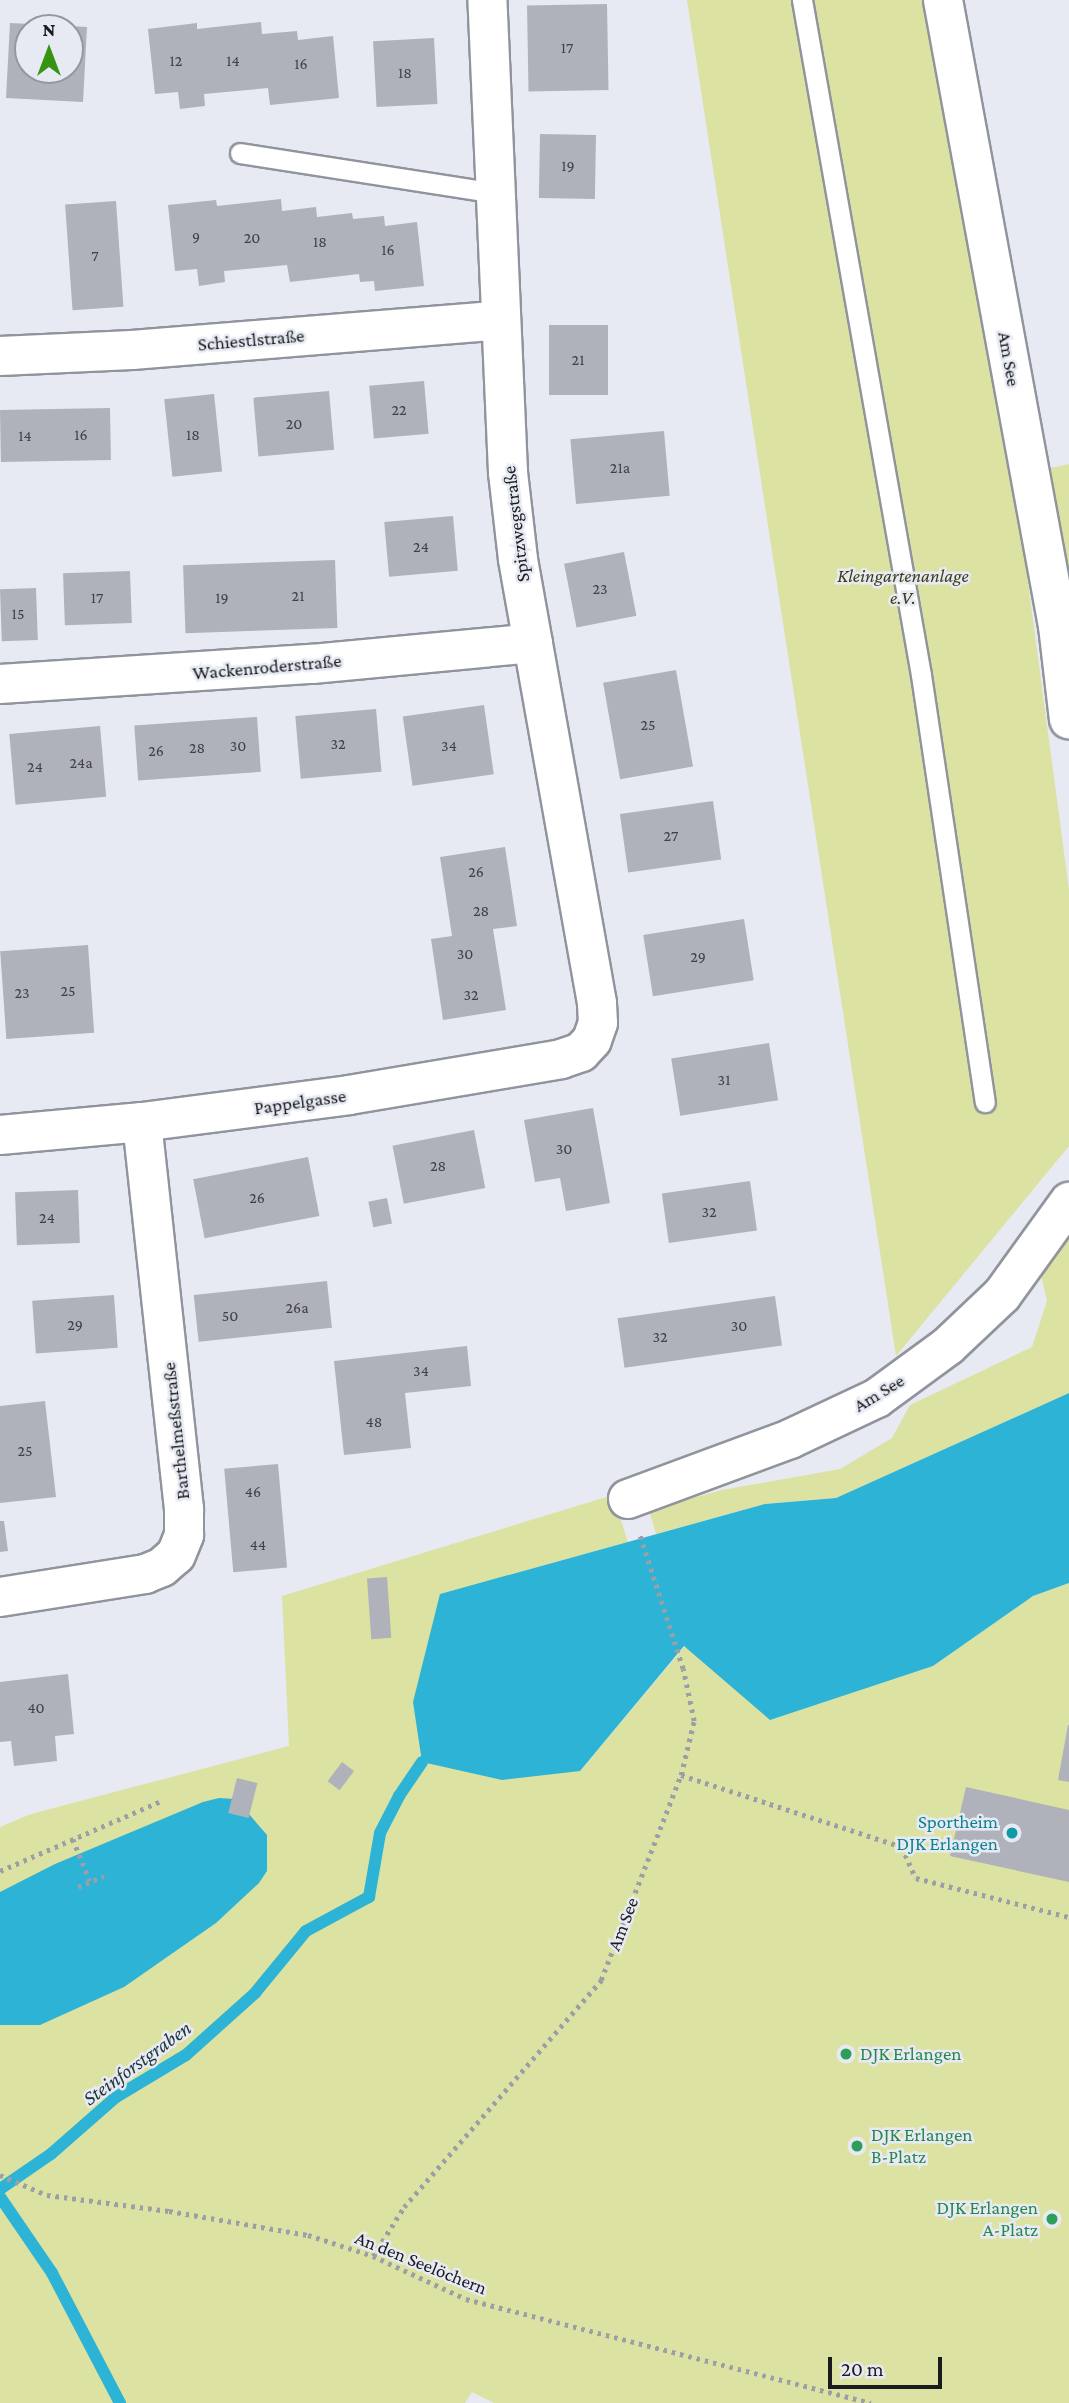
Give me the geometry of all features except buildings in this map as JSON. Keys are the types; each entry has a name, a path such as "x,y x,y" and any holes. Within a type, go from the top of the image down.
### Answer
{"street":[{"name":"Spitzwegstraße","path":"486,0 508,472 518,559 597,1003 598,1023 592,1040"},
{"name":"Am See","path":"943,0 1058,626 1069,719"},
{"name":"Schiestlstraße","path":"0,356 132,350 501,320"},
{"name":"Wackenroderstraße","path":"0,684 312,664 533,643"},
{"name":"Pappelgasse","path":"0,1135 142,1122 349,1095 561,1059 581,1052 592,1040"},
{"name":"Barthelmeßstraße","path":"0,1597 145,1574 162,1567 176,1555 184,1535 184,1509 142,1122"},
{"name":"Am See","path":"632,1512 877,1398 948,1346 1002,1295 1069,1202"}],"lane":[{"path":"802,0 921,675 985,1102"},
{"path":"240,153 494,192"}],"path":[{"name":"Am See","path":"373,2256 404,2207 601,1980 681,1775 694,1721 683,1669 632,1512"},
{"path":"681,1775 902,1847 916,1878 1069,1917"},
{"path":"0,1871 163,1800"},
{"path":"73,1839 90,1881"},
{"path":"78,1886 104,1876"},
{"name":"An den Seelöchern","path":"0,2175 30,2190 308,2235 373,2256 466,2299 871,2403"}],"green space":[{"name":"Kleingartenanlage e.V.","path":"687,0 922,0 1025,560 1069,890 1069,1146 896,1356"},
{"path":"1069,464 1069,614 1046,469"},
{"path":"1069,1220 1069,1393 836,1498 765,1504 656,1534 649,1510 722,1490 840,1469 892,1438 910,1405 1032,1347 1047,1301 1038,1263"},
{"path":"613,1495 628,1542 440,1594 580,1771 685,1646 933,1666 1033,1596 1069,1583 1069,2403 494,2403 472,2392 465,2403 0,2403 0,1827 31,1814 289,1746 282,1596"}],"water":[{"path":"1069,1393 1069,1583 1033,1596 933,1666 770,1720 684,1646 580,1771 502,1780 422,1762 413,1702 440,1594 765,1504 836,1498"},
{"path":"219,1798 236,1799 267,1835 267,1871 259,1883 216,1923 124,1987 40,2025 0,2025 0,1892 55,1864 203,1802"}],"waterway":[{"name":"Steinforstgraben","path":"0,2189 51,2154 116,2097 186,2055 255,1993 306,1931 369,1897 380,1833 399,1796 422,1762"},
{"path":"0,2197 52,2273 120,2403"}],"place":[{"name":"Sportheim DJK Erlangen","path":"1012,1833"},
{"name":"DJK Erlangen","path":"846,2054"},
{"name":"DJK Erlangen B-Platz","path":"857,2146"},
{"name":"DJK Erlangen A-Platz","path":"1052,2219"}]}
